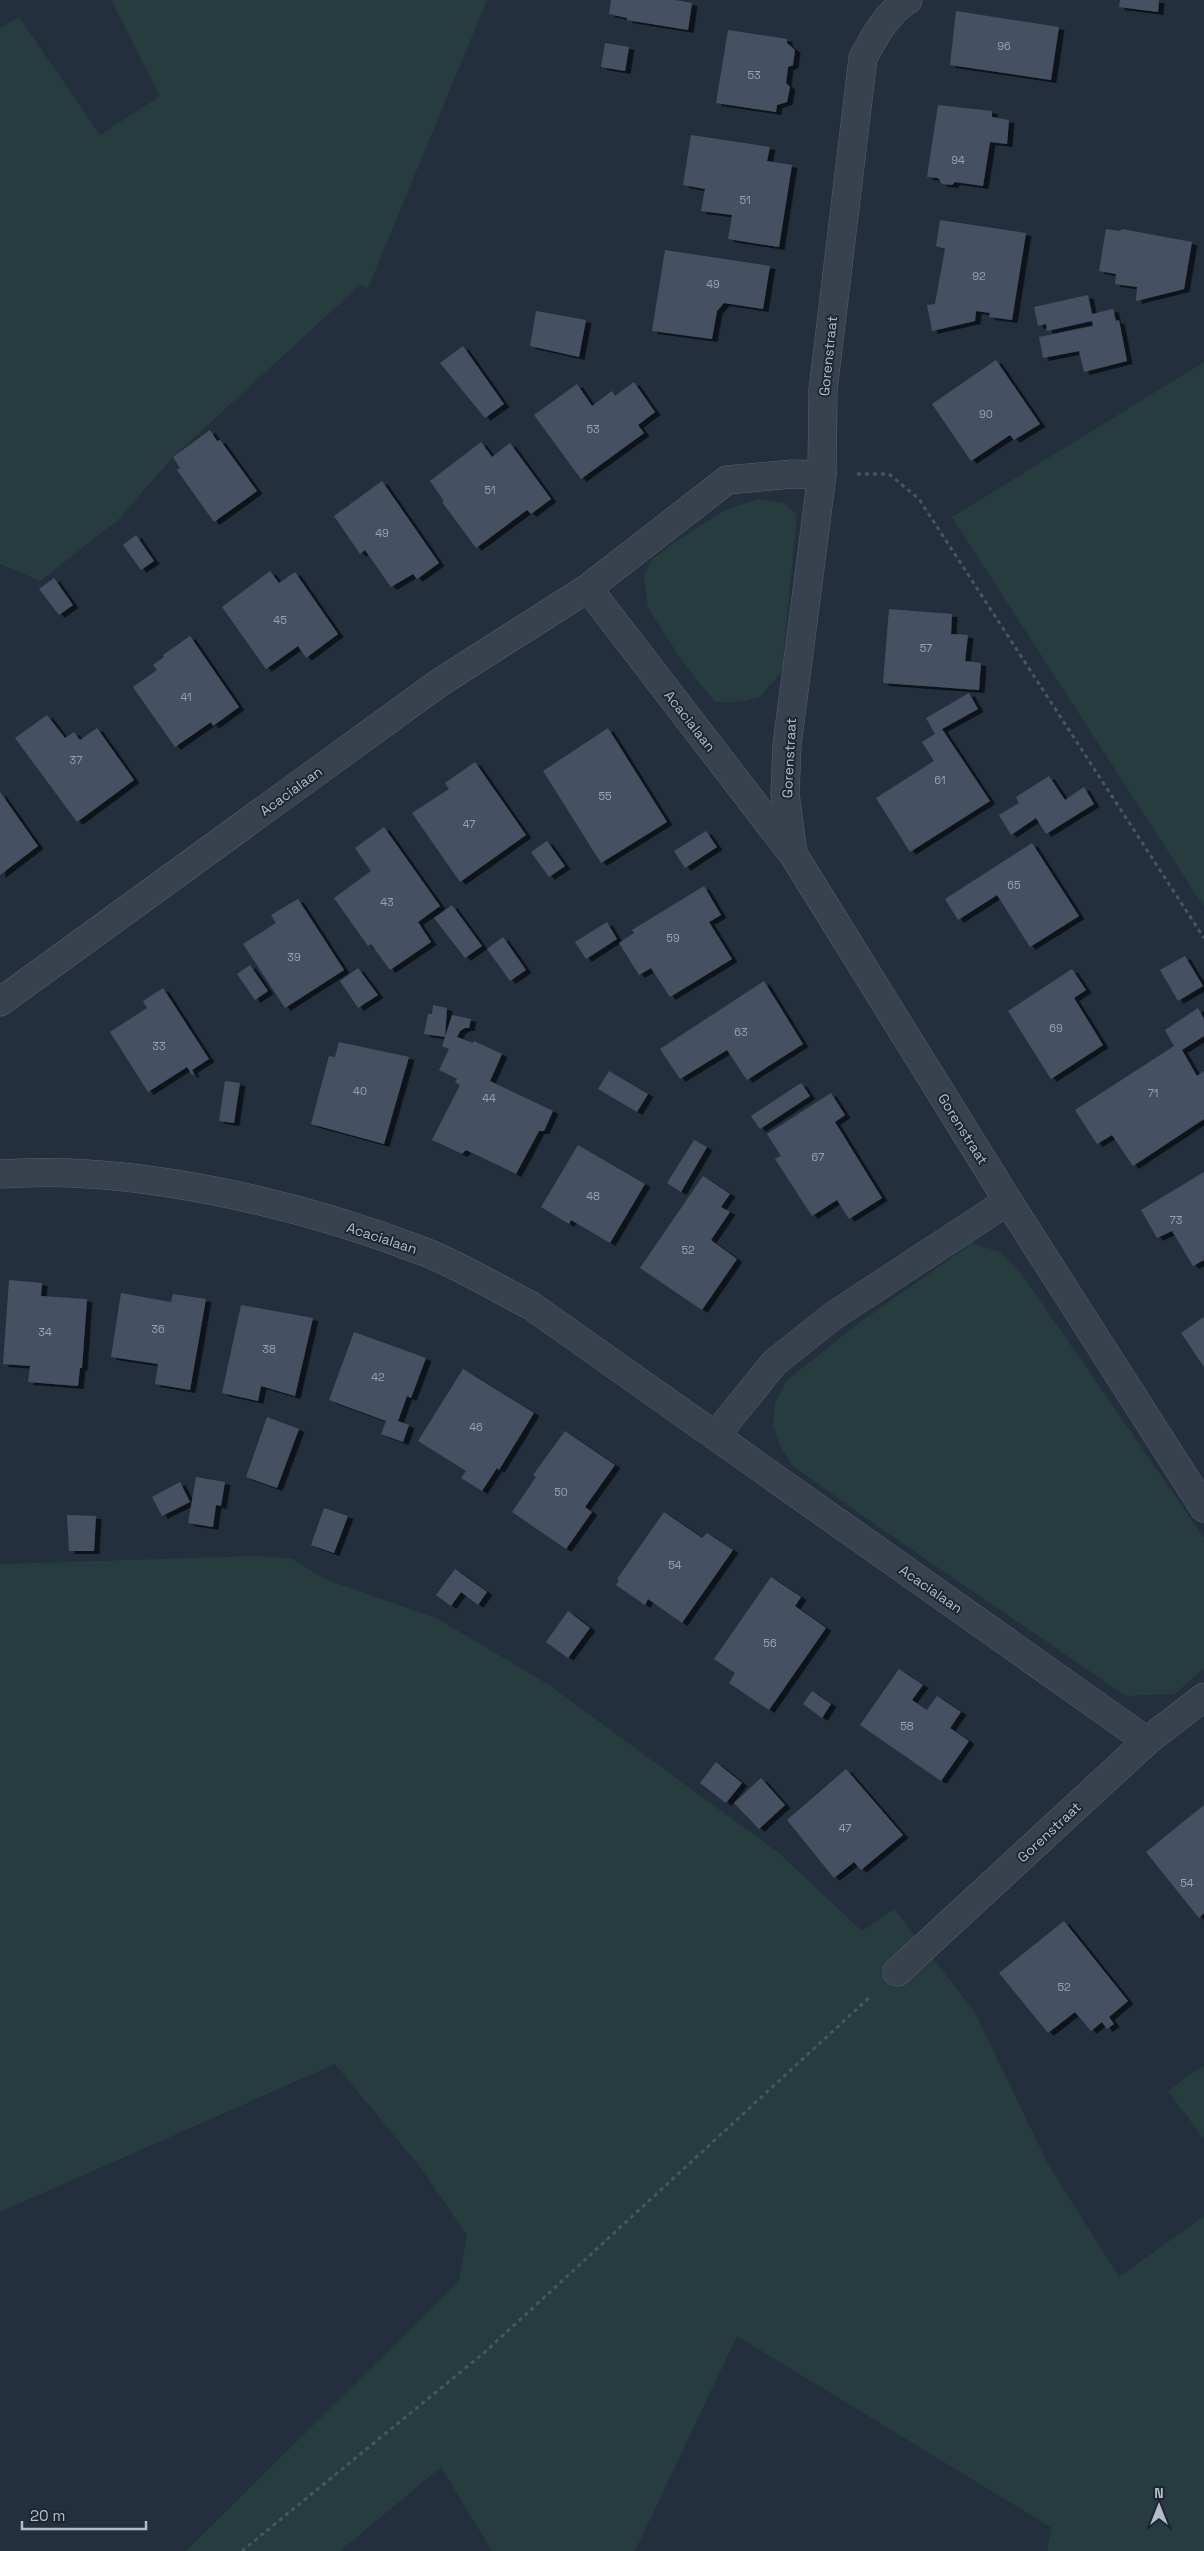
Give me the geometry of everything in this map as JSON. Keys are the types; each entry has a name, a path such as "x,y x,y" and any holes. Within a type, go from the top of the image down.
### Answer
{"street":[{"name":"Gorenstraat","path":"908,0 899,5 875,35 863,58 823,390 822,475 787,744 785,794 793,854 1008,1201 1204,1508"},
{"name":"Acacialaan","path":"0,1002 439,683 588,588 728,480 792,474 822,475"},
{"name":"Acacialaan","path":"588,588 793,854"},
{"name":"Acacialaan","path":"0,1174 28,1172 109,1175 196,1188 300,1212 427,1253 530,1305 1147,1741"},
{"path":"715,1436 774,1363 788,1351 833,1316 1008,1201"},
{"name":"Gorenstraat","path":"897,1972 1147,1741 1204,1697"}],"path":[{"path":"822,475 889,474 919,499 1204,938"},
{"path":"242,2551 485,2352 897,1972"}],"green space":[{"path":"111,0 487,0 368,288 360,285 173,457 118,520 40,581 0,564 0,28 19,17 100,135 160,96"},
{"path":"1204,362 1204,907 952,517"},
{"path":"759,499 783,503 797,514 782,671 760,697 737,702 715,702 683,662 648,608 644,577 652,559 680,539 725,510"},
{"path":"972,1243 1000,1252 1021,1273 1204,1538 1204,1668 1175,1694 1126,1696 793,1466 780,1446 773,1424 775,1403 787,1380 855,1326"},
{"path":"257,1556 292,1559 325,1579 438,1619 549,1685 780,1854 862,1931 894,1909 974,2011 1048,2164 1119,2277 1204,2216 1204,2551 1047,2551 1052,2528 737,2336 635,2551 492,2551 441,2467 340,2551 186,2551 459,2281 467,2235 420,2167 335,2064 0,2212 0,1564"},
{"path":"1204,2065 1204,2139 1168,2091"}],"building":[{"path":"611,0 675,0 692,3 688,30 627,20 627,18 609,14"},
{"path":"1120,0 1159,0 1158,12 1119,7"},
{"path":"956,11 1059,27 1051,80 950,65"},
{"path":"728,30 787,39 787,43 795,50 793,65 788,67 786,83 790,87 787,102 777,105 776,112 716,103"},
{"path":"605,43 629,47 625,71 601,67"},
{"path":"938,105 992,111 992,117 1009,120 1007,144 990,142 983,186 955,182 952,185 942,184 938,178 927,177"},
{"path":"691,135 770,147 767,161 792,165 779,247 728,239 732,215 701,211 705,189 683,185"},
{"path":"940,220 1026,233 1012,320 989,317 990,313 976,311 975,321 932,331 927,305 935,304 945,249 936,246"},
{"path":"1106,229 1120,231 1122,229 1192,242 1184,289 1136,301 1137,287 1115,284 1116,274 1099,271"},
{"path":"665,250 770,266 763,309 724,303 717,311 712,339 652,331"},
{"path":"1088,295 1092,314 1113,309 1116,321 1119,320 1127,361 1084,372 1079,351 1043,358 1039,337 1093,326 1092,321 1047,331 1046,324 1038,326 1034,307"},
{"path":"536,311 586,320 579,357 530,346"},
{"path":"463,346 504,404 485,418 440,363"},
{"path":"996,360 1040,424 1014,440 1010,435 971,461 932,404"},
{"path":"634,382 655,412 638,425 644,433 581,479 534,415 577,384 592,406 612,391 615,396"},
{"path":"210,430 217,441 220,440 257,491 214,522 177,470 180,468 173,457"},
{"path":"481,442 492,457 510,443 551,499 531,514 527,510 476,548 442,502 444,501 430,481"},
{"path":"382,481 439,563 417,579 413,574 391,587 365,550 360,554 334,516"},
{"path":"136,535 154,561 141,570 123,545"},
{"path":"270,571 279,583 295,572 338,634 306,658 298,646 266,669 222,607"},
{"path":"54,578 73,605 59,615 39,589"},
{"path":"889,609 952,614 951,634 968,635 965,661 981,663 979,690 883,683"},
{"path":"190,636 239,707 213,726 211,722 175,747 133,687 157,670 153,665 164,657 163,655"},
{"path":"969,693 978,709 942,729 990,801 910,852 876,798 934,761 922,742 935,734 926,718"},
{"path":"47,715 65,738 74,732 80,740 97,728 134,780 77,822 15,738"},
{"path":"608,728 667,822 601,863 543,771"},
{"path":"475,762 526,835 460,882 412,813 449,789 445,783"},
{"path":"1049,776 1065,800 1084,787 1094,804 1046,834 1036,818 1011,835 999,815 1019,803 1016,797"},
{"path":"0,792 38,846 0,875"},
{"path":"384,827 440,906 418,922 431,942 390,970 371,944 368,946 334,898 371,871 355,848"},
{"path":"706,831 717,847 685,868 674,851"},
{"path":"547,841 565,866 549,877 531,852"},
{"path":"1032,843 1079,916 1030,947 997,895 958,920 945,899"},
{"path":"704,886 721,915 709,922 732,959 670,997 651,968 639,975 619,943 634,933 632,930"},
{"path":"298,899 344,970 285,1008 243,944 276,923 271,915"},
{"path":"452,905 482,946 465,958 434,918"},
{"path":"607,922 617,939 586,959 575,942"},
{"path":"503,937 526,970 510,981 487,949"},
{"path":"1185,956 1203,986 1178,1001 1160,970"},
{"path":"250,965 268,991 255,1000 237,974"},
{"path":"358,968 378,995 358,1008 340,981"},
{"path":"1072,969 1086,990 1074,998 1103,1045 1051,1079 1008,1011"},
{"path":"764,981 803,1044 747,1080 727,1050 680,1079 660,1049"},
{"path":"163,988 209,1059 192,1070 194,1074 192,1075 187,1067 148,1092 110,1032 147,1008 143,1001"},
{"path":"433,1005 447,1008 445,1037 424,1034 428,1014 432,1014"},
{"path":"1198,1008 1204,1019 1204,1036 1182,1050 1197,1076 1204,1071 1204,1119 1133,1166 1112,1135 1097,1144 1075,1110 1174,1046 1165,1030"},
{"path":"452,1015 471,1019 469,1028 460,1031 457,1037 473,1043 474,1041 502,1054 490,1081 553,1111 544,1131 539,1131 516,1174 466,1150 462,1154 432,1140 460,1085 455,1082 457,1079 439,1070 449,1049 442,1046"},
{"path":"339,1042 409,1057 384,1144 311,1124 329,1056 335,1057"},
{"path":"609,1071 648,1094 637,1112 598,1089"},
{"path":"225,1081 240,1083 234,1123 219,1121"},
{"path":"801,1083 810,1096 760,1129 751,1116"},
{"path":"831,1093 845,1115 835,1122 882,1198 849,1219 837,1200 812,1216 775,1159 781,1156 767,1134"},
{"path":"694,1140 707,1147 681,1192 667,1183"},
{"path":"578,1145 645,1184 610,1243 571,1220 569,1224 541,1207"},
{"path":"1204,1172 1204,1260 1193,1266 1172,1231 1157,1238 1141,1210"},
{"path":"703,1176 730,1194 721,1207 730,1212 711,1240 737,1259 702,1310 640,1268"},
{"path":"9,1280 42,1283 41,1296 87,1299 82,1368 80,1368 78,1386 28,1382 30,1366 3,1364"},
{"path":"121,1293 171,1302 173,1294 206,1299 190,1390 155,1384 158,1364 111,1357"},
{"path":"241,1305 313,1318 295,1396 261,1386 258,1401 222,1393"},
{"path":"1204,1317 1204,1367 1181,1333"},
{"path":"354,1332 426,1358 411,1398 407,1396 398,1421 409,1425 403,1442 381,1434 386,1421 329,1400"},
{"path":"463,1369 534,1413 499,1470 497,1468 482,1491 461,1478 466,1471 418,1441"},
{"path":"267,1417 299,1429 277,1488 246,1477"},
{"path":"565,1431 615,1465 585,1507 592,1512 566,1549 512,1512 536,1477 533,1475"},
{"path":"196,1477 225,1482 221,1506 216,1505 213,1527 188,1523"},
{"path":"180,1482 190,1502 162,1516 152,1497"},
{"path":"324,1508 348,1516 334,1553 311,1545"},
{"path":"664,1512 702,1538 707,1533 733,1550 682,1623 648,1599 645,1605 616,1585 619,1580 617,1579"},
{"path":"67,1515 96,1516 94,1551 69,1551"},
{"path":"455,1569 487,1592 478,1605 461,1592 451,1606 436,1595"},
{"path":"771,1577 801,1597 795,1606 826,1628 769,1710 729,1683 735,1673 714,1659"},
{"path":"568,1611 590,1628 568,1658 546,1642"},
{"path":"899,1669 923,1685 912,1700 927,1710 937,1696 961,1712 950,1728 969,1741 941,1781 860,1725"},
{"path":"812,1691 831,1704 822,1718 803,1704"},
{"path":"716,1762 742,1783 726,1803 700,1783"},
{"path":"846,1769 903,1835 861,1870 854,1862 834,1878 787,1820"},
{"path":"761,1778 785,1805 759,1829 734,1803"},
{"path":"1204,1805 1204,1913 1199,1918 1146,1852"},
{"path":"1064,1921 1128,2001 1109,2017 1114,2024 1107,2029 1102,2022 1091,2031 1075,2012 1048,2033 999,1973"}]}
